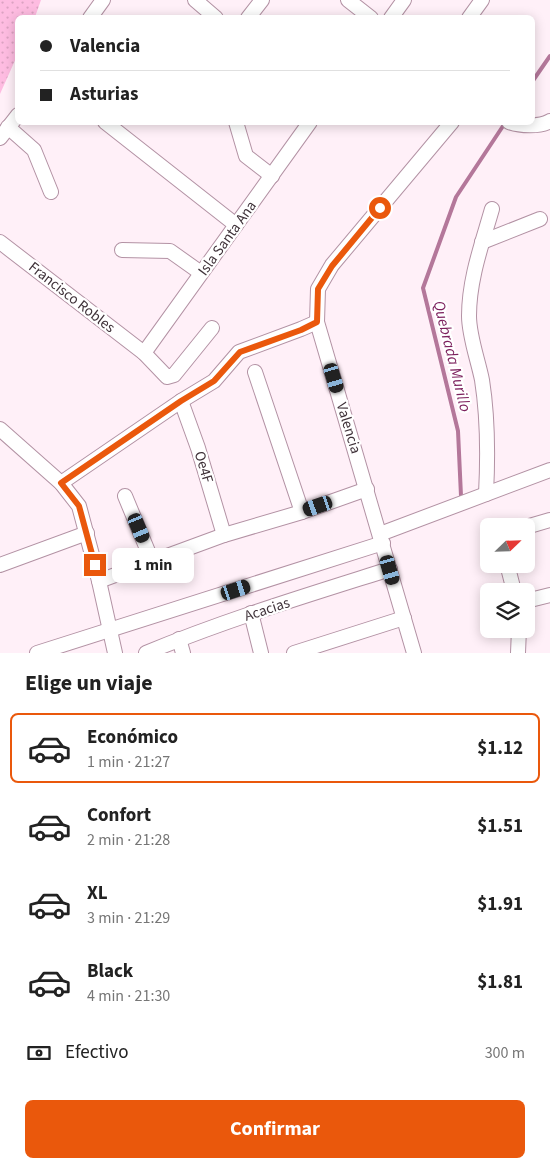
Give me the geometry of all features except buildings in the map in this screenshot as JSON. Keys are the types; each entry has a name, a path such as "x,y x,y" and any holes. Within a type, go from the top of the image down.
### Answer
{"street":[{"path":"92,15 103,0"},
{"path":"195,0 212,15"},
{"path":"250,15 262,0"},
{"path":"348,0 367,15"},
{"path":"393,15 404,0"},
{"path":"471,15 482,0"},
{"path":"15,119 4,133 34,150 51,192"},
{"path":"535,124 550,122"},
{"path":"109,125 236,225"},
{"path":"237,125 246,156 272,176"},
{"name":"Isla Santa Ana","path":"144,353 308,125"},
{"name":"Valencia","path":"414,653 382,538 317,322 318,289 332,266 450,125"},
{"path":"486,494 488,465 486,418 482,380 469,318 471,282 492,209"},
{"path":"482,242 540,219"},
{"name":"Francisco Robles","path":"0,242 144,353 166,377 170,378 174,375 212,328"},
{"path":"122,250 170,251 202,273"},
{"path":"61,483 181,401 214,381 240,352 301,330 317,322"},
{"path":"256,372 302,512"},
{"name":"Oe4F","path":"181,401 198,448 224,534"},
{"path":"0,429 61,483 79,506 99,581 114,653"},
{"path":"37,653 382,538 486,494 550,470"},
{"path":"99,581 224,534 302,512 367,489"},
{"path":"125,496 152,561"},
{"path":"535,524 550,520"},
{"path":"0,565 87,533"},
{"name":"Acacias","path":"146,653 179,639 251,614 390,570"},
{"path":"535,599 550,595"},
{"path":"251,614 261,653"},
{"path":"294,653 404,618"},
{"path":"518,653 519,638"},
{"path":"179,639 183,653"}],"shaded area":[{"path":"0,0 41,0 36,15 15,15 15,60 0,94"}],"waterway":[{"name":"Quebrada Murillo","path":"535,78 550,56"},
{"name":"Quebrada Murillo","path":"461,496 458,431 423,288 456,197 504,125"}],"route":[{"path":"95,565 79,506 61,483 181,401 214,381 240,352 301,330 317,322 318,289 332,266 380,208"}]}
